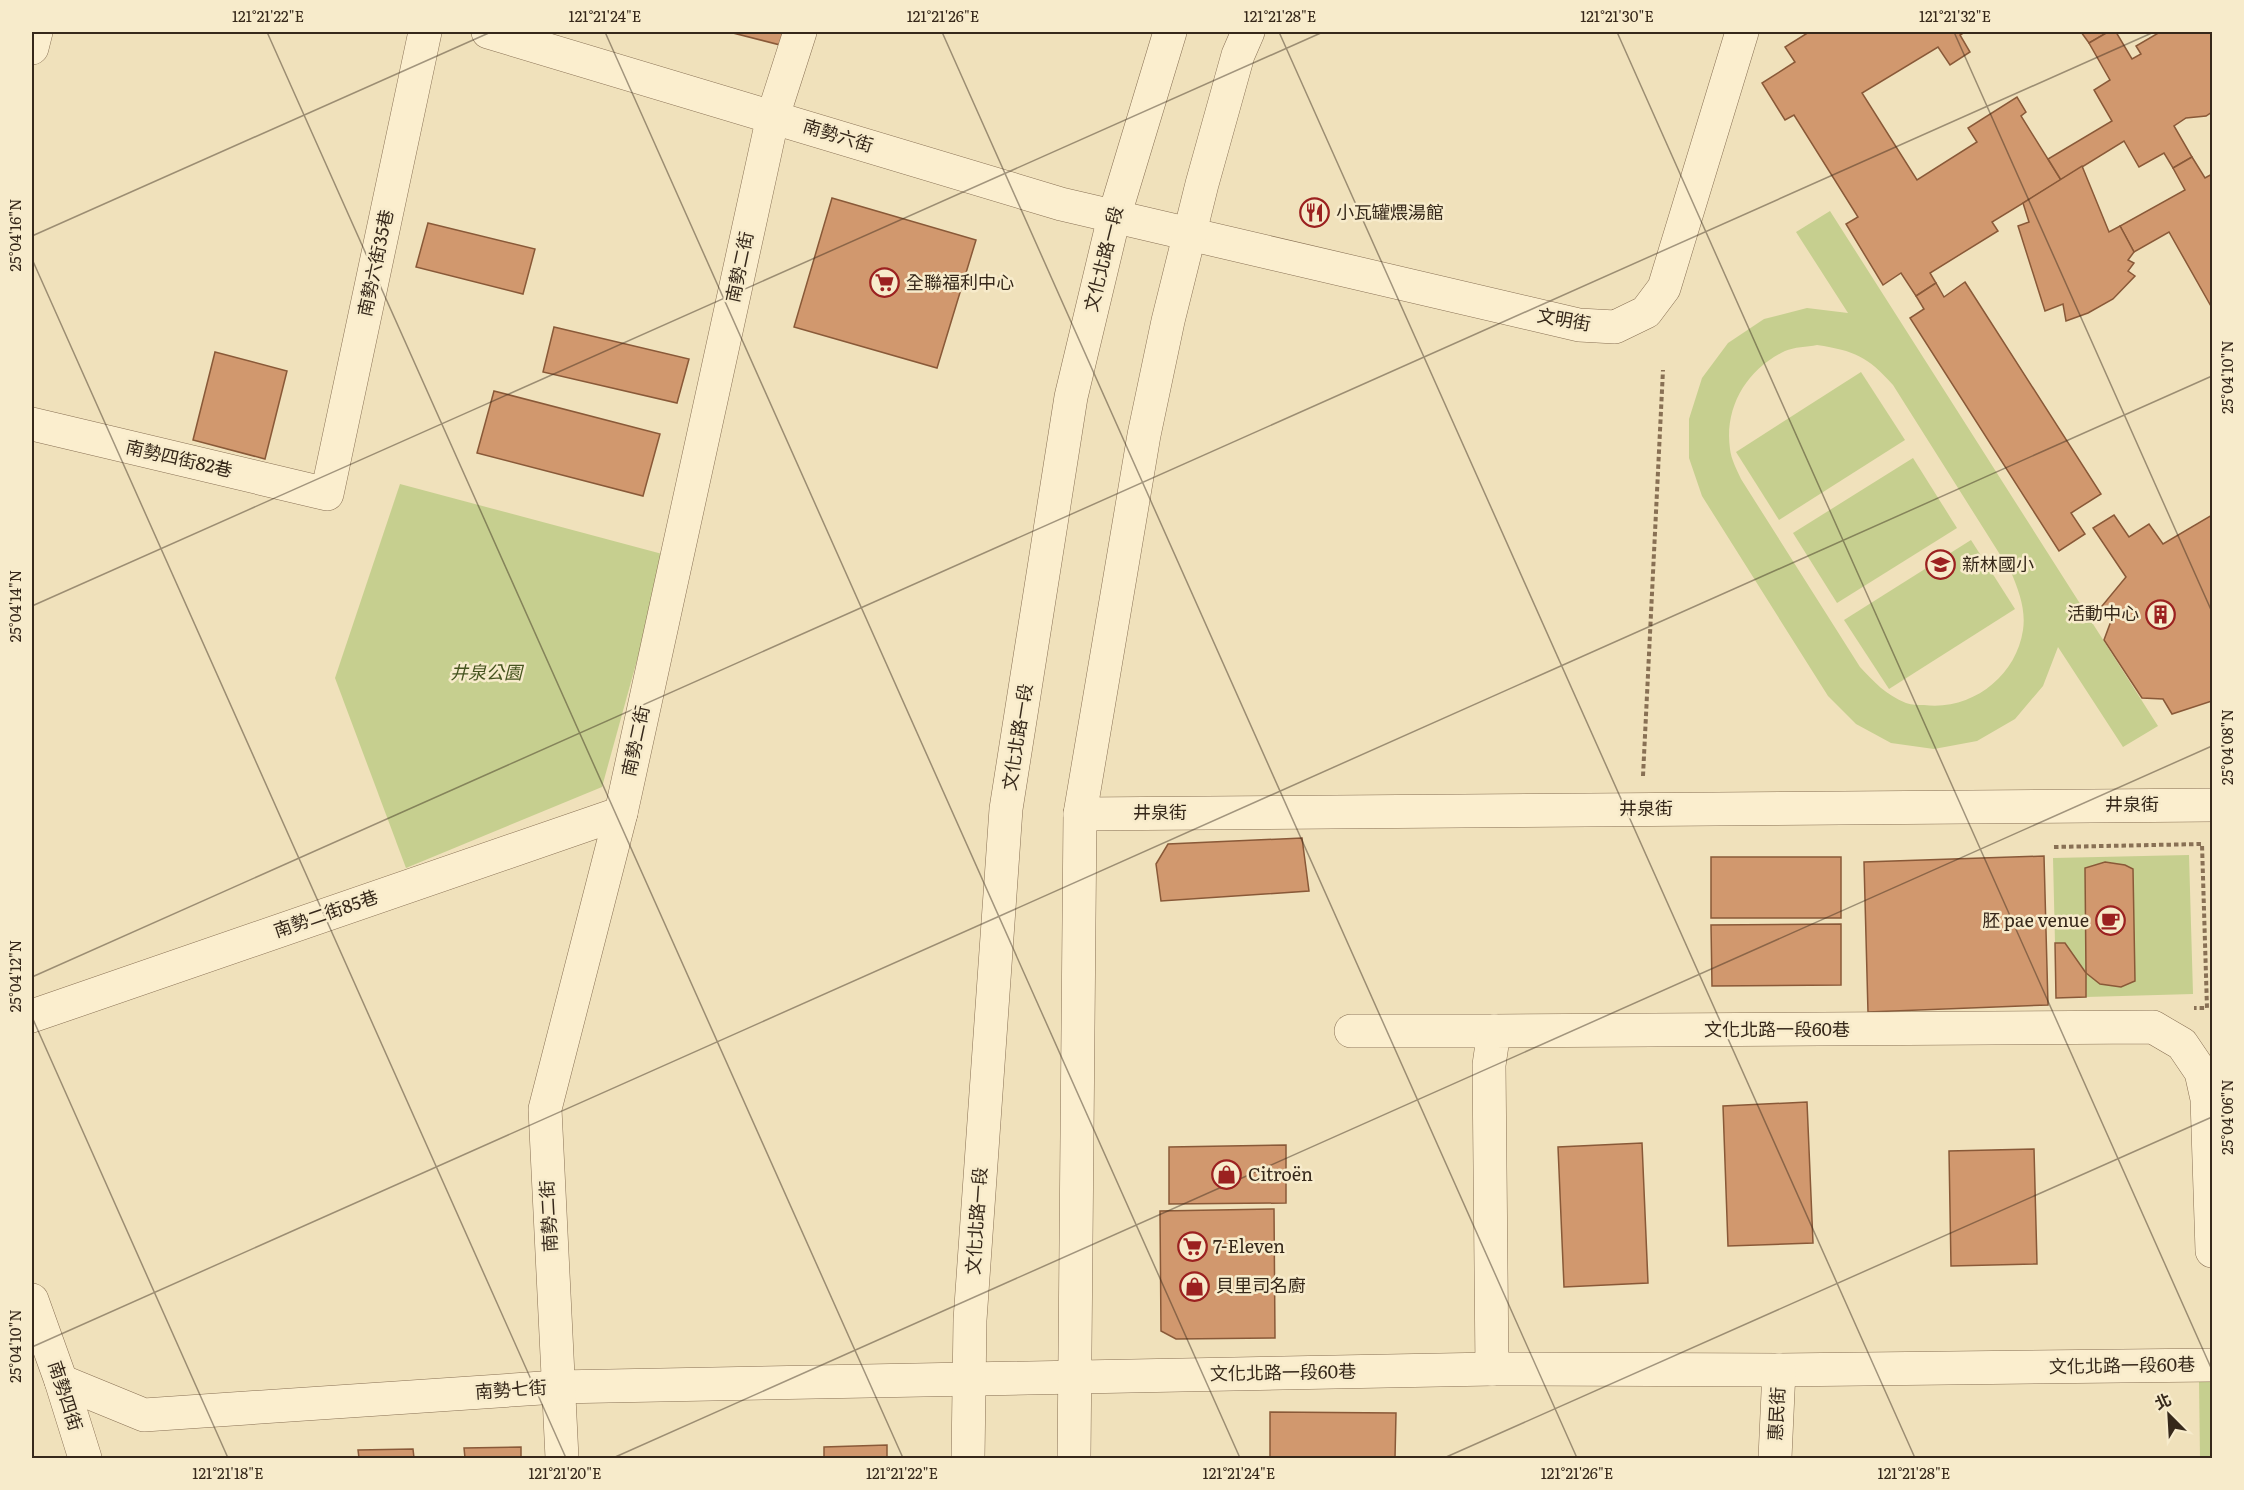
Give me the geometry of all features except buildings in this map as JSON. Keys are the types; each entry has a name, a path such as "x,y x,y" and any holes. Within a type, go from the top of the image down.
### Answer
{"street":[{"path":"32,48 36,32"},
{"name":"南勢六街35巷","path":"327,494 425,32"},
{"name":"南勢六街","path":"488,32 1061,204 1190,235"},
{"name":"南勢二街","path":"562,1458 544,1110 621,813 773,116 800,32"},
{"name":"文化北路一段","path":"968,1458 971,1308 1006,809 1071,397 1114,217 1170,32"},
{"path":"1074,1458 1080,814 1144,435 1168,321 1238,55 1248,32"},
{"name":"文明街","path":"1190,235 1579,325 1616,327 1646,312 1664,288 1742,32"},
{"name":"南勢四街82巷","path":"32,424 327,494"},
{"name":"井泉街","path":"1080,814 2212,805"},
{"name":"南勢二街85巷","path":"32,1016 621,813"},
{"name":"文化北路一段60巷","path":"1351,1031 2153,1027 2182,1044 2200,1072 2207,1099 2212,1251"},
{"path":"1492,1369 1489,1065 1494,1031"},
{"name":"南勢四街","path":"32,1300 85,1458"},
{"name":"文化北路一段60巷","path":"969,1379 1492,1369 1779,1370 2212,1365"},
{"name":"惠民街","path":"1775,1458 1779,1370"},
{"name":"南勢七街","path":"61,1381 144,1415 557,1387 969,1379"}],"path":[{"path":"1642,780 1663,370"},
{"path":"2054,847 2202,843 2207,1008 2184,1009"}],"green space":[{"path":"1830,211 2158,726 2123,747 2058,647 2043,686 2015,719 1977,741 1934,749 1891,743 1856,724 1828,696 1702,496 1689,458 1689,419 1702,378 1728,343 1764,319 1807,308 1848,313 1796,232","holes":["1817,345 1830,347 1868,361 1893,385 2011,572 2017,586 2023,608 2024,623 2019,647 2001,676 1974,696 1941,705 1915,705 1899,700 1875,683 1860,667 1741,479 1733,461 1729,433 1731,418 1735,404 1749,379 1771,359 1785,351"]},
{"path":"1861,372 1905,440 1779,520 1736,452"},
{"path":"1913,458 1957,528 1837,603 1793,533"},
{"name":"井泉公園","path":"400,484 666,555 602,787 406,868 335,678"},
{"path":"1971,540 2015,609 1889,689 1844,620"},
{"path":"2189,855 2193,994 2086,997 2086,973 2065,943 2055,943 2053,858"},
{"path":"2199,1382 2212,1382 2212,1458 2200,1458"}],"place":[{"name":"小瓦罐煨湯館","path":"1315,213"},
{"name":"全聯福利中心","path":"885,283"},
{"name":"新林國小","path":"1941,565"},
{"name":"活動中心","path":"2160,614"},
{"name":"胚 pae venue","path":"2110,921"},
{"name":"Citroën","path":"1227,1175"},
{"name":"7-Eleven","path":"1192,1247"},
{"name":"貝里司名廚","path":"1195,1286"}]}
